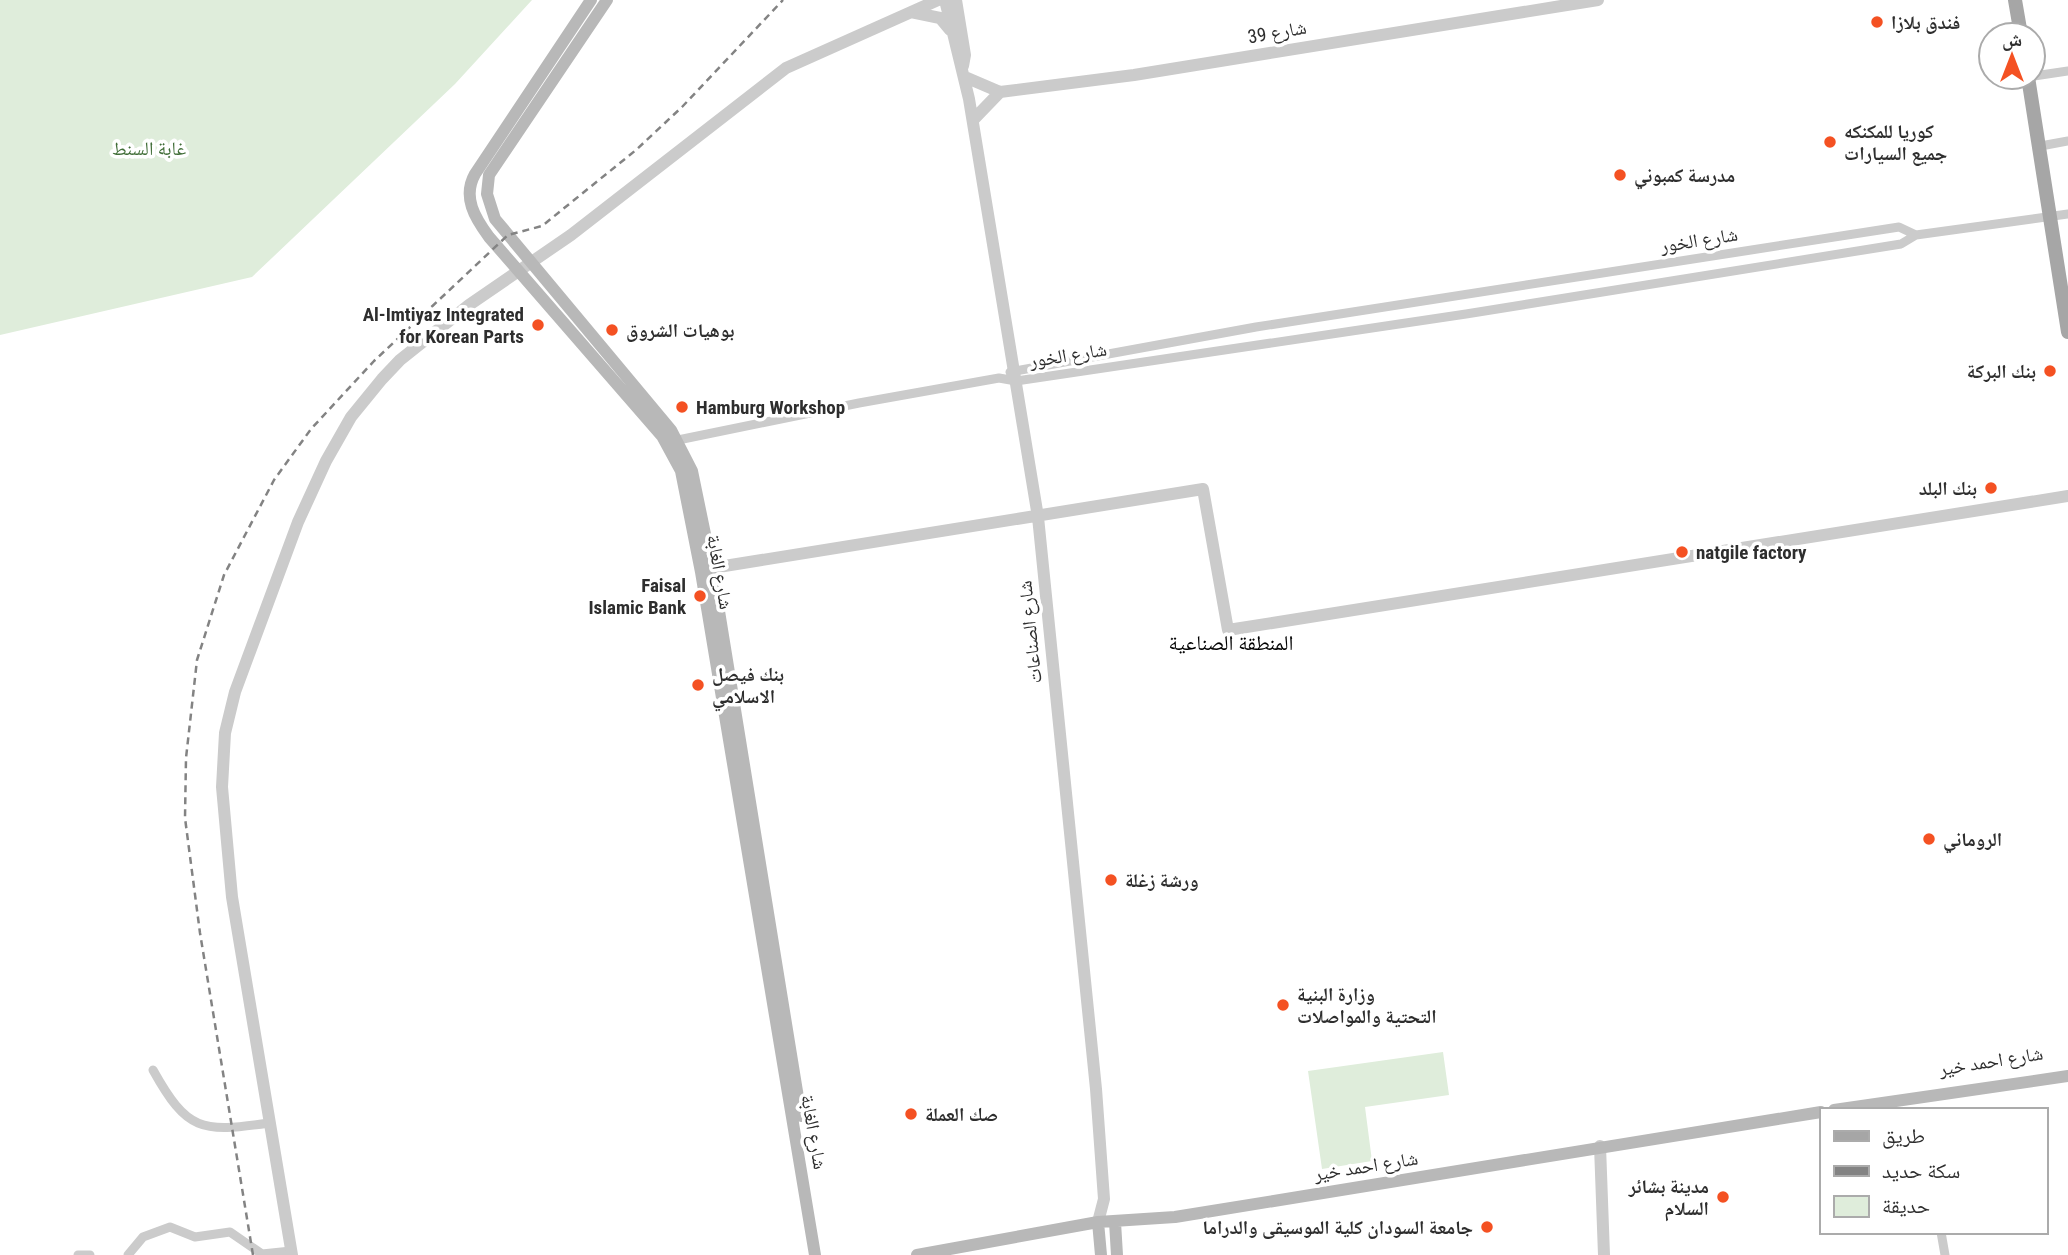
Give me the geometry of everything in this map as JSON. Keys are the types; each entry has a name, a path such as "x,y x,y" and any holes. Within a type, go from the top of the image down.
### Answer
{"main road":[{"name":"شارع الغابة","path":"591,0 471,180 470,202 475,216 489,237 525,266 678,440 692,471 712,568 823,1255"},
{"name":"شارع الغابة","path":"607,0 489,175 487,194 490,209 525,266 654,426 674,454 681,471 701,572 814,1255"},
{"path":"2015,0 2019,21"},
{"path":"2023,0 2026,21"},
{"path":"2035,91 2059,216 2068,332"},
{"path":"2036,91 2068,280"},
{"name":"شارع احمد خير","path":"1919,1095 1943,1088 2068,1068"},
{"name":"شارع احمد خير","path":"1845,1108 1919,1095 2068,1076"},
{"name":"شارع احمد خير","path":"918,1255 1098,1222 1175,1217 1820,1112"},
{"path":"1098,1222 1101,1255"},
{"path":"1115,1222 1117,1255"}],"street":[{"path":"128,1255 143,1237 170,1227 195,1237 230,1232 262,1254 291,1253 223,825 223,750 235,692 298,522 326,460 351,418 400,360 704,134 786,68 938,0"},
{"path":"945,0 964,71 1000,92 973,120"},
{"path":"956,0 965,55 964,71"},
{"name":"شارع 39","path":"1000,92 1134,75 1598,0"},
{"path":"911,12 940,18 953,38"},
{"name":"شارع الصناعات","path":"964,71 1038,517 1079,908 1104,1199"},
{"path":"2047,72 2068,71"},
{"path":"2046,145 2068,141"},
{"name":"شارع الخور","path":"1015,375 1466,314 1901,244 1916,235 2059,216"},
{"name":"شارع الخور","path":"678,440 1256,327 1899,227 1916,235"},
{"path":"1605,272 1608,291"},
{"path":"1256,327 1258,344"},
{"path":"712,568 1203,489 1228,630 2068,496"},
{"path":"153,1070 174,1107 193,1122 215,1128 269,1123"},
{"path":"1919,1095 1919,1108"},
{"path":"1600,1146 1604,1255"},
{"path":"1104,1199 1115,1222"},
{"path":"1098,1222 1104,1199"},
{"path":"1941,1234 1945,1255"},
{"path":"78,1255 90,1255"}],"green space":[{"name":"غابة السنط","path":"0,0 532,0 455,84 252,277 0,335"},
{"path":"1443,1052 1449,1095 1365,1107 1372,1161 1322,1169 1308,1071"}],"railway":[{"path":"253,1255 200,933 185,818 186,758 197,660 224,575 274,480 311,429 374,361 508,235 542,226 636,150 682,107 783,0"}],"place":[{"name":"فندق بلازا","path":"1877,22"},
{"name":"كوريا للمكنكه جميع السيارات","path":"1830,142"},
{"name":"مدرسة كمبوني","path":"1620,175"},
{"name":"Al-Imtiyaz Integrated for Korean Parts","path":"538,325"},
{"name":"بوهيات الشروق","path":"612,330"},
{"name":"بنك البركة","path":"2050,371"},
{"name":"Hamburg Workshop","path":"682,407"},
{"name":"بنك البلد","path":"1991,488"},
{"name":"natgile factory","path":"1682,552"},
{"name":"Faisal Islamic Bank","path":"700,596"},
{"name":"بنك فيصل الاسلامي","path":"698,685"},
{"name":"الروماني","path":"1929,839"},
{"name":"ورشة زغلة","path":"1111,880"},
{"name":"وزارة البنية التحتية والمواصلات","path":"1283,1005"},
{"name":"صك العملة","path":"911,1114"},
{"name":"مدينة بشائر السلام","path":"1723,1197"},
{"name":"جامعة السودان كلية الموسيقى والدراما","path":"1487,1227"}],"district":[{"name":"المنطقة الصناعية","path":"1231,643"}]}
